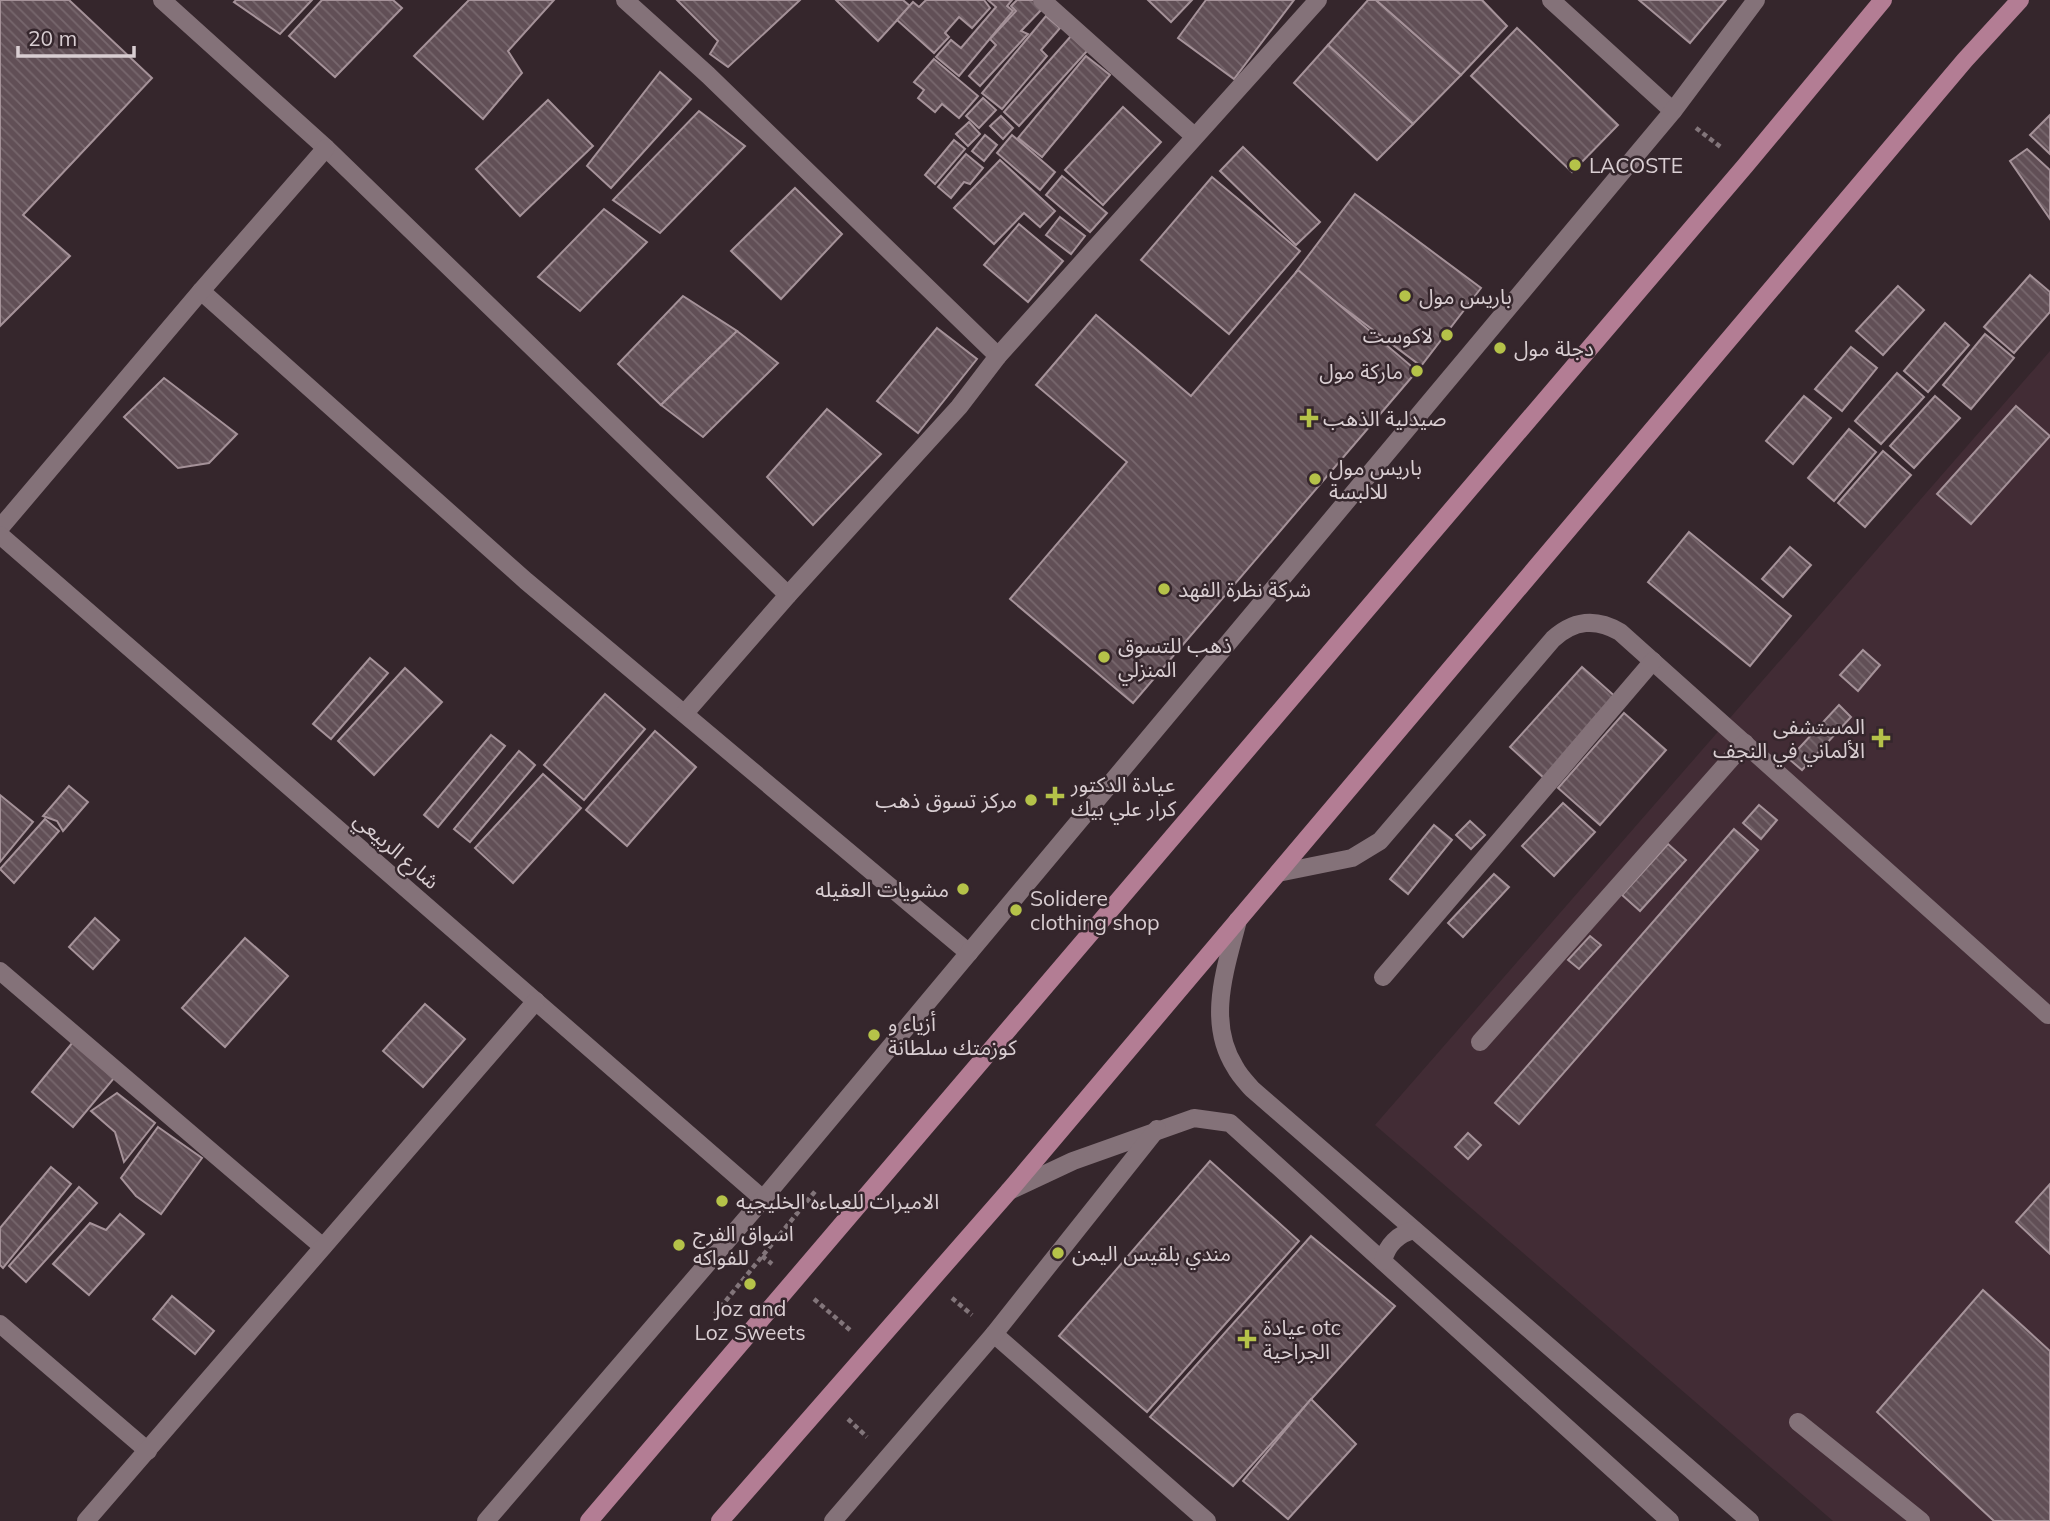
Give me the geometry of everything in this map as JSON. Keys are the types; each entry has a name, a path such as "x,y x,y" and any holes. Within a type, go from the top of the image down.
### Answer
{"main road":[{"path":"589,1521 1745,166 1883,0"},
{"path":"720,1521 1009,1191 1948,81 2020,0"}],"street":[{"path":"162,0 326,148 788,595"},
{"path":"625,0 708,75 998,356"},
{"path":"1042,0 1194,136"},
{"path":"685,713 788,595 960,407 998,356 1318,0"},
{"path":"1551,0 1672,111"},
{"path":"486,1521 763,1199 969,953 1672,111 1756,0"},
{"path":"0,528 326,148"},
{"path":"201,291 526,581 969,953"},
{"name":"شارع الربيعي","path":"0,535 763,1199"},
{"path":"1278,873 1352,858 1380,841 1562,631 1585,622 1609,625 1653,661 2048,1015"},
{"path":"1383,976 1653,661"},
{"path":"1480,1042 1745,743"},
{"path":"1238,920 1221,990 1219,1017 1224,1043 1235,1068 1252,1088 1750,1521"},
{"path":"0,971 323,1247"},
{"path":"86,1521 536,1001"},
{"path":"1009,1191 1073,1161 1157,1129 1194,1118 1230,1123 1670,1521"},
{"path":"833,1521 994,1334 1157,1129"},
{"path":"1382,1261 1393,1242 1414,1230"},
{"path":"0,1324 148,1451"},
{"path":"994,1334 1206,1521"},
{"path":"1798,1422 1921,1521"}],"path":[{"path":"1672,111 1745,166"},
{"path":"790,1167 849,1216"},
{"path":"715,1314 817,1189"},
{"path":"762,1256 773,1265"},
{"path":"931,1280 994,1334"},
{"path":"685,1289 744,1339"},
{"path":"813,1299 854,1333"},
{"path":"826,1399 889,1457"}],"shaded area":[{"name":"المستشفى الألماني في النجف","path":"2050,351 2050,1521 1833,1521 1375,1125"}],"building":[{"path":"0,0 69,0 152,78 23,215 70,256 0,326"},
{"path":"312,0 280,34 234,2"},
{"path":"322,0 393,0 402,8 335,77 289,36"},
{"path":"469,0 554,0 508,51 522,73 483,119 414,56"},
{"path":"677,0 800,0 728,67 710,54 718,41"},
{"path":"836,0 903,0 910,6 878,41"},
{"path":"926,0 984,0 990,8 972,28 959,17 945,33 949,37 934,53 897,20 913,2 919,7"},
{"path":"988,0 1012,0 1007,6 1013,11 959,76 936,57 951,40 961,48 996,7"},
{"path":"1017,0 1036,0 1044,7 1021,31 1028,34 980,86 969,76 996,45 990,39 1016,11 1011,6"},
{"path":"1148,0 1192,0 1171,22"},
{"path":"1206,0 1294,0 1234,79 1178,38"},
{"path":"1368,0 1376,0 1461,75 1413,124 1328,45"},
{"path":"1376,0 1482,0 1507,26 1461,75"},
{"path":"1639,0 1726,0 1690,43"},
{"path":"1046,16 1060,28 1041,50 1047,56 1002,109 982,93"},
{"path":"1517,28 1618,125 1572,172 1471,76"},
{"path":"1071,36 1087,51 1019,126 1004,112"},
{"path":"1328,45 1413,124 1377,160 1294,83"},
{"path":"1086,56 1110,75 1042,157 1018,138"},
{"path":"934,59 978,96 959,118 942,104 935,112 918,98 924,90 914,82"},
{"path":"660,72 691,99 611,188 587,166"},
{"path":"983,98 996,110 979,128 966,116"},
{"path":"548,100 593,146 520,216 476,169"},
{"path":"1123,107 1161,142 1103,205 1065,170"},
{"path":"699,111 745,146 660,233 613,200"},
{"path":"2050,115 2050,154 2030,135"},
{"path":"1001,116 1013,128 1003,139 990,126"},
{"path":"969,122 980,134 968,146 956,134"},
{"path":"985,135 997,145 984,161 972,151"},
{"path":"1012,135 1055,172 1040,190 997,153"},
{"path":"954,140 965,149 935,184 925,175"},
{"path":"1243,147 1320,222 1296,245 1220,171"},
{"path":"2027,149 2050,170 2050,219 2010,161"},
{"path":"966,154 983,168 970,184 964,182 951,198 938,187"},
{"path":"1000,160 1055,211 1040,227 1024,213 994,244 954,208"},
{"path":"1062,176 1107,213 1090,232 1046,195"},
{"path":"1212,177 1300,251 1229,334 1141,260"},
{"path":"795,188 842,234 781,299 731,251"},
{"path":"1355,194 1481,288 1421,366 1296,272"},
{"path":"604,209 647,242 580,311 538,277"},
{"path":"1060,217 1085,236 1071,254 1046,235"},
{"path":"1019,224 1063,261 1028,302 984,265"},
{"path":"1298,270 1417,371 1133,703 1010,599 1127,462 1036,385 1096,315 1191,396"},
{"path":"2030,275 2050,292 2050,312 2014,353 1984,327"},
{"path":"1898,286 1924,310 1883,355 1856,331"},
{"path":"683,296 737,331 661,405 618,364"},
{"path":"1945,323 1969,345 1928,392 1904,371"},
{"path":"937,328 977,359 918,433 877,401"},
{"path":"737,331 778,363 703,437 661,405"},
{"path":"1985,334 2014,358 1971,409 1943,385"},
{"path":"1851,347 1877,368 1842,411 1815,389"},
{"path":"1897,373 1924,397 1881,444 1855,421"},
{"path":"164,378 237,434 209,463 178,468 124,417"},
{"path":"1804,396 1831,418 1793,464 1766,441"},
{"path":"1935,396 1960,418 1914,468 1890,446"},
{"path":"2016,406 2050,436 1971,524 1937,494"},
{"path":"827,409 881,454 813,525 767,477"},
{"path":"1849,429 1876,452 1834,501 1808,478"},
{"path":"1883,451 1911,475 1865,527 1838,503"},
{"path":"1689,532 1791,616 1750,666 1648,582"},
{"path":"1790,547 1811,565 1783,597 1762,579"},
{"path":"1863,650 1880,665 1858,691 1840,675"},
{"path":"370,658 388,673 331,739 313,724"},
{"path":"1582,667 1618,699 1545,779 1510,747"},
{"path":"405,668 442,702 374,775 338,741"},
{"path":"605,694 645,729 584,800 544,765"},
{"path":"1839,705 1851,717 1802,770 1789,759"},
{"path":"1624,713 1666,750 1600,825 1558,788"},
{"path":"655,731 696,767 627,846 586,810"},
{"path":"491,735 505,746 438,827 424,815"},
{"path":"519,751 535,765 470,842 454,829"},
{"path":"543,774 581,808 513,883 475,848"},
{"path":"69,786 88,802 63,831 57,821 43,816"},
{"path":"0,795 33,822 0,862"},
{"path":"1563,803 1595,832 1554,876 1522,846"},
{"path":"1759,805 1777,820 1761,839 1743,823"},
{"path":"45,819 59,831 14,883 0,869"},
{"path":"1470,821 1485,835 1471,849 1456,835"},
{"path":"1434,825 1452,840 1408,894 1390,879"},
{"path":"1734,829 1758,850 1519,1124 1495,1103"},
{"path":"1668,844 1686,860 1640,911 1622,895"},
{"path":"1494,874 1509,887 1463,937 1448,923"},
{"path":"95,918 119,940 93,969 69,947"},
{"path":"1590,936 1601,945 1579,969 1568,960"},
{"path":"245,938 288,976 225,1047 182,1008"},
{"path":"425,1004 465,1039 423,1087 383,1051"},
{"path":"73,1042 115,1077 73,1127 32,1092"},
{"path":"117,1093 155,1123 124,1162 115,1132 91,1111"},
{"path":"158,1127 202,1158 161,1214 136,1196 121,1178"},
{"path":"1468,1133 1481,1145 1468,1159 1455,1147"},
{"path":"1210,1161 1299,1241 1147,1412 1059,1336"},
{"path":"51,1167 71,1184 3,1268 0,1265 0,1228"},
{"path":"2050,1184 2050,1254 2016,1222"},
{"path":"79,1187 97,1203 26,1282 9,1266"},
{"path":"120,1214 144,1234 89,1295 53,1264 90,1223 106,1230"},
{"path":"1311,1236 1395,1306 1233,1486 1150,1417"},
{"path":"1983,1290 2050,1351 2050,1521 1994,1521 1877,1412"},
{"path":"172,1296 214,1331 195,1354 153,1319"},
{"path":"1311,1399 1356,1444 1288,1519 1243,1481"}],"place":[{"name":"LACOSTE","path":"1575,165"},
{"name":"باريس مول","path":"1405,296"},
{"name":"لاكوست","path":"1447,335"},
{"name":"دجلة مول","path":"1500,348"},
{"name":"ماركة مول","path":"1417,371"},
{"name":"صيدلية الذهب","path":"1309,418"},
{"name":"باريس مول للالبسة","path":"1315,479"},
{"name":"شركة نظرة الفهد","path":"1164,589"},
{"name":"ذهب للتسوق المنزلي","path":"1104,657"},
{"name":"المستشفى الألماني في النجف","path":"1881,738"},
{"name":"عيادة الدكتور كرار علي بيك","path":"1055,796"},
{"name":"مركز تسوق ذهب","path":"1031,800"},
{"name":"مشويات العقيله","path":"963,889"},
{"name":"Solidere clothing shop","path":"1016,910"},
{"name":"أزياء و كوزمتك سلطانة","path":"874,1035"},
{"name":"الاميرات للعباءه الخليجيه","path":"722,1201"},
{"name":"اسواق الفرج للفواكه","path":"679,1245"},
{"name":"مندي بلقيس اليمن","path":"1058,1253"},
{"name":"Joz and Loz Sweets","path":"750,1284"},
{"name":"عيادة otc الجراحية","path":"1247,1339"}]}
